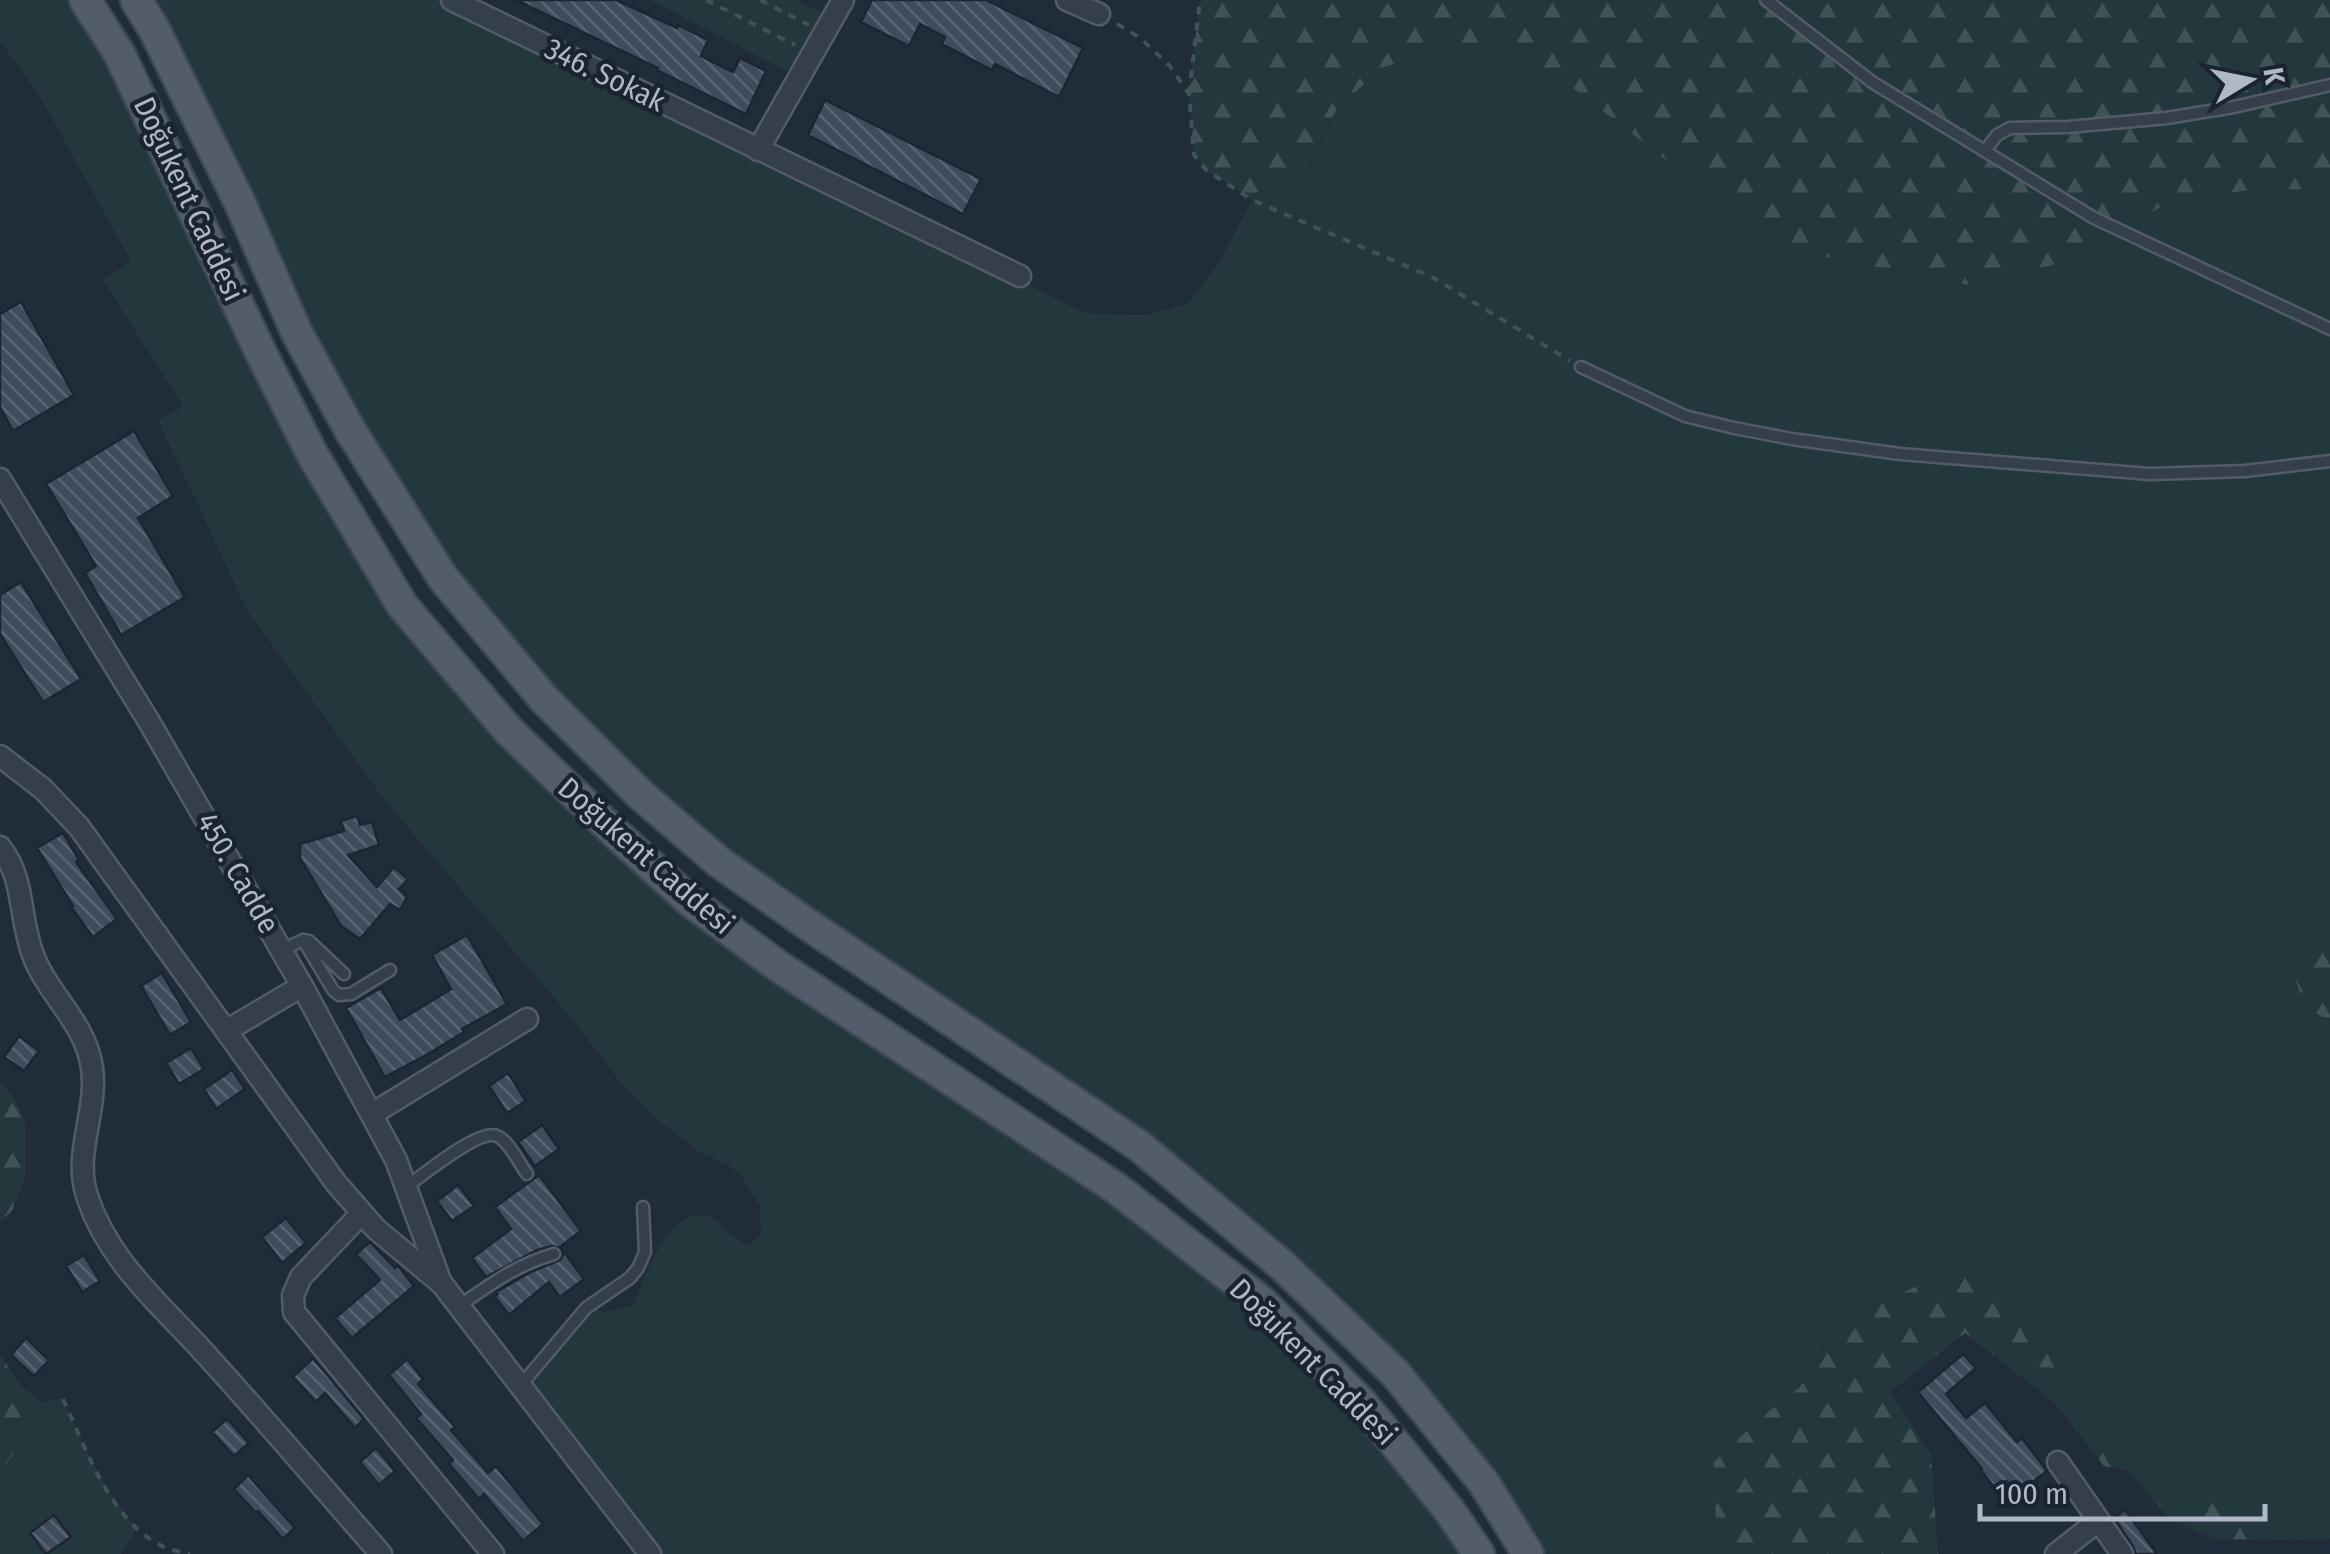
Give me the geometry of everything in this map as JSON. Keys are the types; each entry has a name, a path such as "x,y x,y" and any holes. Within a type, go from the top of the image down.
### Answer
{"main road":[{"name":"Doğukent Caddesi","path":"85,0 120,53 311,452 402,605 510,732 690,901 778,966 1116,1188 1262,1302 1362,1403 1449,1510 1479,1554"},
{"name":"Doğukent Caddesi","path":"136,0 239,201 297,333 350,430 443,578 544,699 642,796 719,862 1138,1145 1283,1266 1394,1373 1484,1483 1528,1554"}],"street":[{"name":"346. Sokak","path":"452,0 1020,276"},
{"path":"758,150 843,0"},
{"path":"1067,0 1100,14"},
{"name":"450. Cadde","path":"0,480 148,720 302,986 396,1160 442,1284"},
{"path":"0,756 43,788 79,826 336,1183 376,1229 442,1284 650,1554"},
{"path":"0,847 12,864 19,887 25,932 34,960 86,1041 93,1070 92,1106 82,1158 86,1195 104,1234 135,1280 207,1355 380,1554"},
{"path":"226,1030 302,986"},
{"path":"372,1114 527,1018"},
{"path":"362,1213 300,1278 293,1295 294,1312 493,1554"},
{"path":"2058,1462 2122,1554"},
{"path":"2056,1554 2098,1520"}],"lane":[{"path":"1766,0 1872,82 2094,218 2330,329"},
{"path":"1984,151 1998,134 2010,128 2166,118 2234,108 2330,85"},
{"path":"1580,367 1685,416 1792,439 1900,454 2150,474 2245,471 2330,461"},
{"path":"303,940 339,995 351,994 390,970"},
{"path":"282,950 303,940 312,943 344,974"},
{"path":"406,1187 463,1147 493,1134 502,1138 527,1174"},
{"path":"520,1386 586,1308 630,1278 638,1268 645,1252 643,1207"},
{"path":"459,1306 529,1261 554,1254"}],"path":[{"path":"706,0 812,54"},
{"path":"760,0 824,32"},
{"path":"1200,0 1189,94 1194,155 1206,170 1252,200 1434,278 1580,367"},
{"path":"1100,14 1139,37 1170,66 1189,94"},
{"path":"63,1399 118,1508 137,1528 165,1547 190,1554"}],"green space":[{"path":"0,0 85,0 402,605 613,831 1262,1302 1479,1554 650,1554 520,1386 586,1308 607,1312 633,1305 663,1242 686,1219 701,1215 717,1220 747,1246 761,1235 760,1206 738,1171 701,1153 658,1120 618,1079 570,1016 386,802 247,610 158,420 183,406 103,280 131,261 39,95 0,41"},
{"path":"136,0 452,0 1084,313 1145,315 1189,303 1220,261 1252,200 1303,178 1338,107 1384,67 1453,48 1513,55 1556,75 1780,248 1970,285 2061,263 2167,203 2248,190 2330,189 2330,938 2317,937 2304,1007 2330,1021 2330,1539 2286,1540 2237,1493 2183,1496 2168,1489 2092,1425 2067,1393 2029,1317 1913,1289 1888,1300 1870,1299 1823,1344 1815,1366 1799,1388 1715,1462 1716,1527 1725,1554 1528,1554 1484,1483 1283,1266 719,862 443,578"},
{"path":"650,0 797,0 833,18 799,77"},
{"path":"1200,0 2330,0 2330,189 2248,190 2168,203 2061,263 1970,285 1780,248 1556,75 1513,55 1453,48 1384,67 1338,107 1302,178 1252,200 1206,170 1194,155 1189,94"},
{"path":"2317,937 2330,938 2330,1021 2304,1007 2289,958"},
{"path":"0,1081 18,1104 26,1127 26,1176 12,1211 0,1221"},
{"path":"1947,1271 1981,1278 2029,1317 2067,1393 2092,1425 2168,1489 2183,1496 2237,1493 2286,1540 2215,1539 2170,1519 2129,1471 2104,1466 2056,1404 1965,1333 1890,1392 1931,1454 1938,1554 1725,1554 1716,1527 1714,1462 1799,1388 1815,1366 1836,1317 1870,1299 1888,1300"},
{"path":"0,1355 22,1387 42,1402 40,1413 0,1474"},
{"path":"63,1399 104,1483 137,1528 121,1554 0,1554 0,1474 40,1413 42,1402"}],"building":[{"path":"516,0 616,0 708,40 701,56 733,72 740,58 766,71 746,114"},
{"path":"872,0 986,0 1083,48 1059,97 995,64 992,70 942,44 945,37 920,24 909,46 861,22"},
{"path":"825,100 981,179 963,214 808,135"},
{"path":"21,302 74,395 13,431 0,407 0,314"},
{"path":"134,431 173,496 138,518 185,597 121,635 85,573 96,566 46,484"},
{"path":"21,582 81,679 43,702 0,634 0,595"},
{"path":"357,816 360,825 372,822 379,845 348,855 377,887 394,867 408,879 399,889 407,897 400,910 390,904 360,939 341,926 300,858 300,844 344,831 341,821"},
{"path":"63,833 79,860 76,862 117,919 93,937 37,848"},
{"path":"467,935 507,1004 385,1077 346,1008 381,988 400,1020 451,989 432,955"},
{"path":"162,973 191,1022 170,1035 141,986"},
{"path":"19,1036 39,1051 24,1071 4,1057"},
{"path":"191,1048 204,1069 179,1084 166,1063"},
{"path":"232,1070 245,1089 216,1109 204,1089"},
{"path":"508,1073 526,1101 507,1113 489,1086"},
{"path":"542,1125 559,1149 535,1166 518,1142"},
{"path":"539,1175 581,1231 560,1247 584,1279 560,1297 549,1282 509,1315 495,1297 496,1292 560,1260 560,1248 537,1250 486,1277 472,1258 511,1229 495,1207"},
{"path":"458,1185 474,1206 452,1221 437,1201"},
{"path":"286,1218 306,1243 282,1263 262,1237"},
{"path":"370,1242 414,1286 352,1338 335,1318 380,1280 356,1254"},
{"path":"84,1255 100,1281 82,1292 66,1266"},
{"path":"26,1338 49,1360 34,1376 11,1355"},
{"path":"1963,1354 1976,1368 1946,1394 1966,1418 1985,1403 2017,1442 2022,1438 2047,1471 2006,1503 1918,1392"},
{"path":"313,1358 364,1419 355,1428 325,1393 316,1402 293,1377"},
{"path":"407,1359 423,1379 418,1384 455,1427 451,1430 488,1473 496,1466 543,1524 523,1541 484,1494 479,1499 449,1464 453,1460 416,1418 421,1414 389,1375"},
{"path":"227,1419 249,1443 234,1456 212,1432"},
{"path":"376,1448 395,1471 379,1485 360,1462"},
{"path":"248,1475 295,1528 283,1539 234,1489"},
{"path":"2125,1510 2157,1554 2136,1554 2114,1518"},
{"path":"54,1515 71,1537 46,1554 30,1533"}]}
